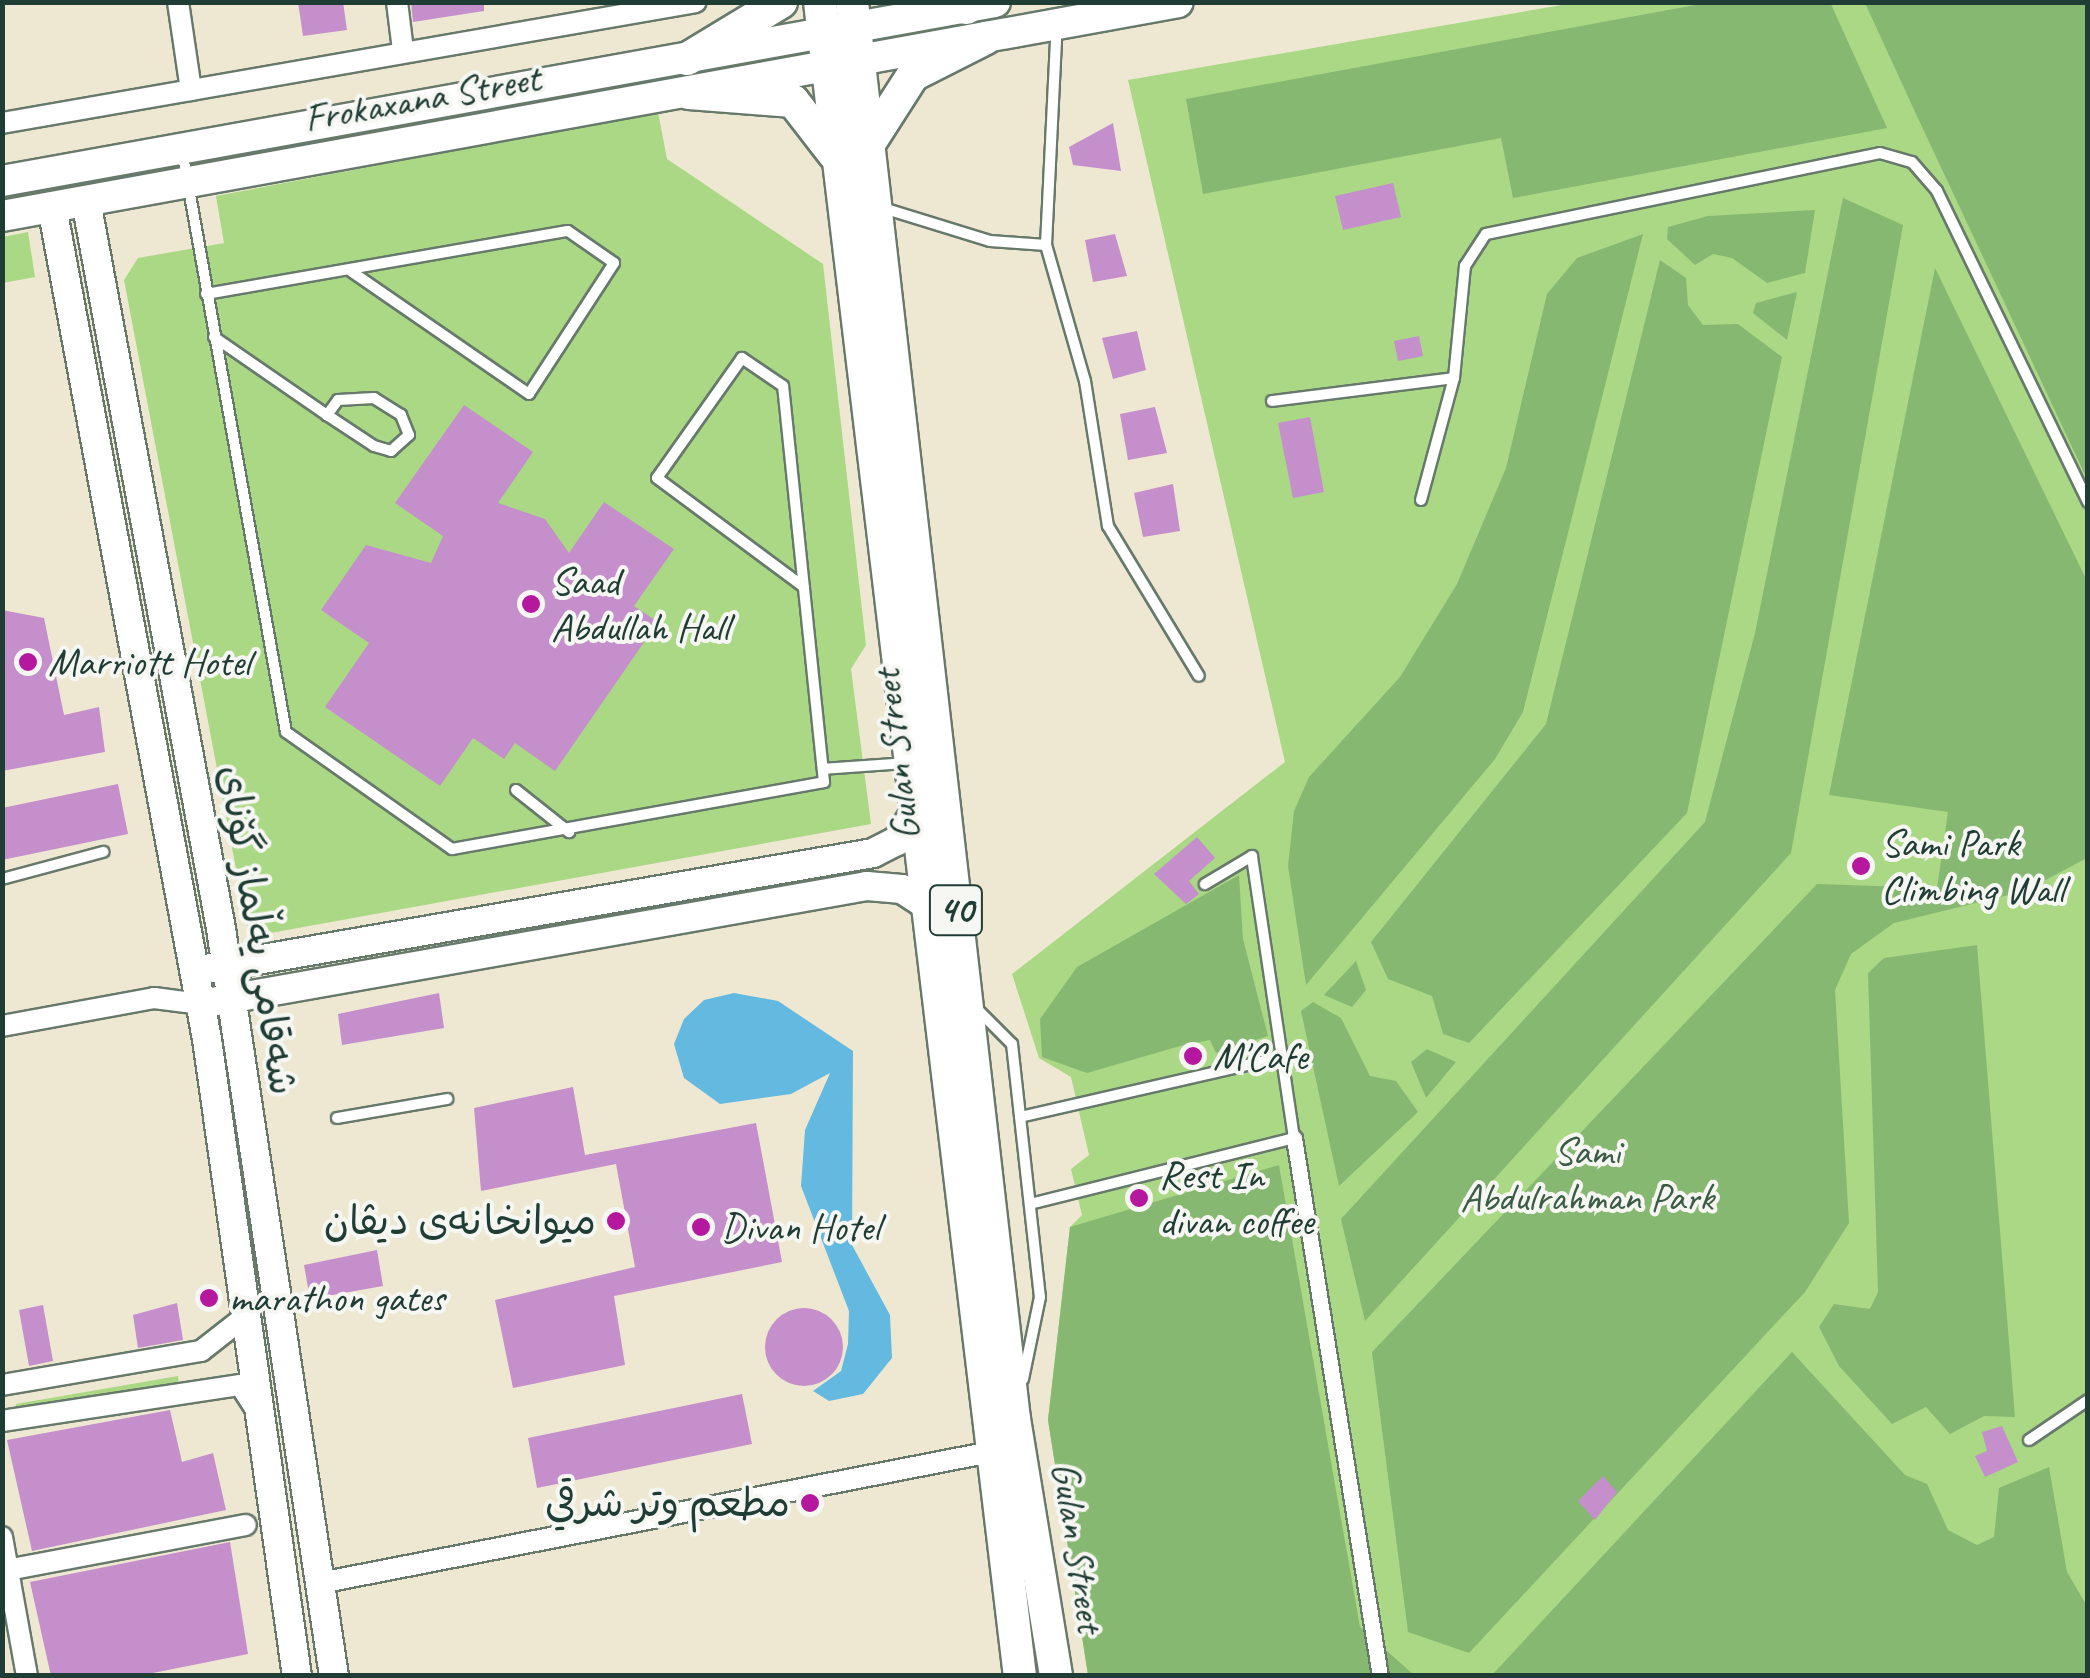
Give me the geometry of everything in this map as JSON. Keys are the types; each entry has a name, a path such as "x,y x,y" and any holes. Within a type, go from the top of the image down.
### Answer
{"main road":[{"path":"687,59 782,2"},
{"name":"Gulan Street","path":"820,2 843,40 870,142 966,998 991,1452 1020,1676"},
{"path":"923,2 981,5"},
{"path":"843,40 986,38 1178,2"},
{"path":"843,40 981,5"},
{"path":"870,142 913,74 986,38"},
{"name":"Frokaxana Street","path":"2,216 86,201 185,164 687,59 843,40"},
{"name":"Frokaxana Street","path":"2,182 185,164 689,92 843,40"},
{"name":"Gulan Street","path":"843,40 842,177 928,906 1056,1676"},
{"path":"689,92 793,102 828,137 842,177"}],"street":[{"path":"178,2 191,90"},
{"path":"397,2 403,50"},
{"path":"572,2 576,24"},
{"path":"2,123 403,50 696,2"},
{"name":"شەقامی یەڵماز گۆنای","path":"86,201 226,966 334,1676"},
{"name":"شەقامی یەڵماز گۆنای","path":"52,207 195,971 242,1319 260,1416 297,1676"},
{"path":"154,998 195,971 860,856 897,841 918,808"},
{"path":"860,856 878,868 866,886"},
{"path":"2,1026 154,998 200,1004 866,886 902,889 928,906"},
{"path":"1294,1138 1380,1676"},
{"path":"2,1385 201,1350 242,1319"},
{"path":"2,1421 240,1385 260,1416"},
{"path":"320,1583 991,1452"},
{"path":"5,1571 246,1525"},
{"path":"2,1537 5,1571 27,1676"}],"lane":[{"path":"1056,38 1046,245 1085,382 1108,526 1199,676"},
{"path":"1421,500 1454,378 1464,266 1495,228 1891,154 1938,190 2088,502"},
{"path":"185,164 286,732 452,849 569,832 824,782 823,769 804,586 783,386 742,358 657,478 804,586"},
{"path":"877,207 990,241 1046,245"},
{"path":"206,294 352,272 568,231 614,263 529,394 352,272"},
{"path":"214,338 328,415 391,451 409,435 401,416 374,398 338,400 328,415"},
{"path":"1272,401 1454,378"},
{"path":"823,769 913,762"},
{"path":"516,790 569,832"},
{"path":"2,879 103,852"},
{"path":"1030,1204 1294,1138 1278,1058 1252,856 1205,884"},
{"path":"966,998 1012,1044 1040,1297 1014,1420"},
{"path":"1020,1117 1278,1058"},
{"path":"336,1118 446,1099"},
{"path":"2029,1440 2088,1400"}],"green space":[{"path":"1830,2 1887,128 1513,198 1501,138 1203,194 1186,99 1706,3"},
{"name":"Sami Abdulrahman Park","path":"1573,3 2087,3 2087,1675 1088,1675 1048,1420 1070,1227 1082,1215 1071,1169 1089,1155 1071,1077 1039,1058 1012,974 1285,762 1128,80"},
{"path":"1865,3 2087,3 2087,479 1916,114"},
{"path":"658,112 667,159 823,264 866,645 851,669 871,824 249,937 124,280 138,258 224,243 216,196"},
{"path":"1843,198 1903,225 1791,853 1365,1321 1341,1219 1705,822 1755,633"},
{"path":"1815,210 1805,273 1767,283 1732,258 1713,254 1695,265 1667,239 1668,227 1708,216"},
{"path":"28,232 35,277 3,283 3,237"},
{"path":"1643,234 1523,712 1495,759 1306,985 1288,866 1294,811 1309,777 1400,677 1457,584 1506,468 1547,294 1577,258"},
{"path":"1660,260 1686,278 1688,305 1703,325 1738,324 1782,357 1687,813 1469,1043 1443,1034 1432,996 1388,979 1371,942 1546,724"},
{"path":"1935,268 2087,581 2087,858 2025,891 1894,923 1851,954 1835,990 1849,1223 1805,1292 1469,1653 1408,1632 1372,1352 1817,884 1937,888 1948,812 1829,795"},
{"path":"1797,292 1787,340 1753,313 1756,303"},
{"path":"1239,875 1243,939 1268,1036 1216,1053 1210,1040 1180,1046 1087,1073 1042,1057 1040,1019 1077,967"},
{"path":"1977,945 2015,1417 1984,1416 1950,1434 1926,1407 1892,1424 1839,1366 1819,1327 1834,1304 1870,1309 1878,1292 1868,973 1884,958"},
{"path":"1356,961 1366,990 1352,1007 1324,995"},
{"path":"1313,1002 1341,1018 1370,1076 1396,1081 1418,1112 1339,1186 1301,1011"},
{"path":"1427,1049 1456,1062 1426,1098 1411,1062"},
{"path":"1279,1165 1360,1627 1414,1675 1088,1675 1048,1420 1070,1227"},
{"path":"1792,1352 1905,1475 1927,1484 1948,1530 1977,1545 1994,1537 1999,1488 2049,1467 2067,1572 2087,1606 2087,1675 1492,1675"},
{"path":"178,1376 179,1384 15,1412 16,1404"}],"water":[{"path":"734,993 778,1001 853,1051 852,1245 890,1315 892,1358 863,1394 829,1401 813,1391 841,1371 848,1344 849,1311 801,1186 805,1130 830,1073 791,1094 720,1104 684,1078 674,1044 684,1019 704,1000"}],"building":[{"path":"298,2 343,2 347,30 303,36"},
{"path":"411,2 484,2 484,11 413,22"},
{"path":"1113,123 1121,171 1073,165 1069,147"},
{"path":"1393,183 1401,217 1343,230 1335,196"},
{"path":"1115,234 1127,276 1093,282 1085,240"},
{"path":"1137,331 1146,370 1113,379 1102,338"},
{"path":"1419,336 1423,356 1398,361 1394,341"},
{"path":"464,405 533,452 498,503 545,519 569,553 604,502 674,549 634,606 658,622 555,771 515,743 504,759 473,738 440,786 325,707 369,643 321,610 366,545 431,563 443,536 395,503"},
{"path":"1155,407 1167,453 1128,460 1120,414"},
{"path":"1310,417 1324,492 1293,498 1278,423"},
{"path":"1173,484 1180,531 1143,537 1134,493"},
{"name":"Marriott Hotel","path":"2,610 44,618 64,715 99,707 105,752 2,771"},
{"path":"118,784 128,834 2,860 2,808"},
{"path":"1197,837 1215,858 1189,881 1199,894 1186,904 1154,874"},
{"path":"439,993 444,1028 342,1045 338,1014"},
{"name":"Divan Hotel","path":"573,1087 585,1155 756,1123 782,1262 614,1296 625,1365 513,1388 495,1300 635,1267 616,1164 481,1191 474,1108"},
{"path":"377,1250 383,1286 310,1299 304,1265"},
{"path":"177,1303 183,1340 138,1348 133,1315"},
{"path":"43,1305 53,1361 29,1366 19,1310"},
{"path":"796,1308 812,1308 837,1325 843,1347 837,1369 826,1380 812,1386 796,1386 771,1369 765,1355 765,1339 782,1314"},
{"path":"742,1394 752,1444 537,1488 528,1438"},
{"path":"170,1410 182,1462 213,1453 226,1510 32,1551 7,1440"},
{"path":"2002,1426 2018,1462 1985,1477 1975,1456 1987,1451 1982,1432"},
{"path":"1603,1476 1617,1492 1595,1520 1578,1501"},
{"path":"230,1542 248,1654 138,1676 51,1676 30,1582"}],"place":[{"name":"Saad Abdullah Hall","path":"531,604"},
{"name":"Marriott Hotel","path":"28,662"},
{"name":"Sami Park Climbing Wall","path":"1861,866"},
{"name":"M'Cafe","path":"1193,1056"},
{"name":"Rest In divan coffee","path":"1139,1198"},
{"name":"میوانخانەی دیڤان","path":"616,1221"},
{"name":"Divan Hotel","path":"701,1227"},
{"name":"marathon gates","path":"209,1298"},
{"name":"مطعم وتر شرقي","path":"810,1503"}]}
